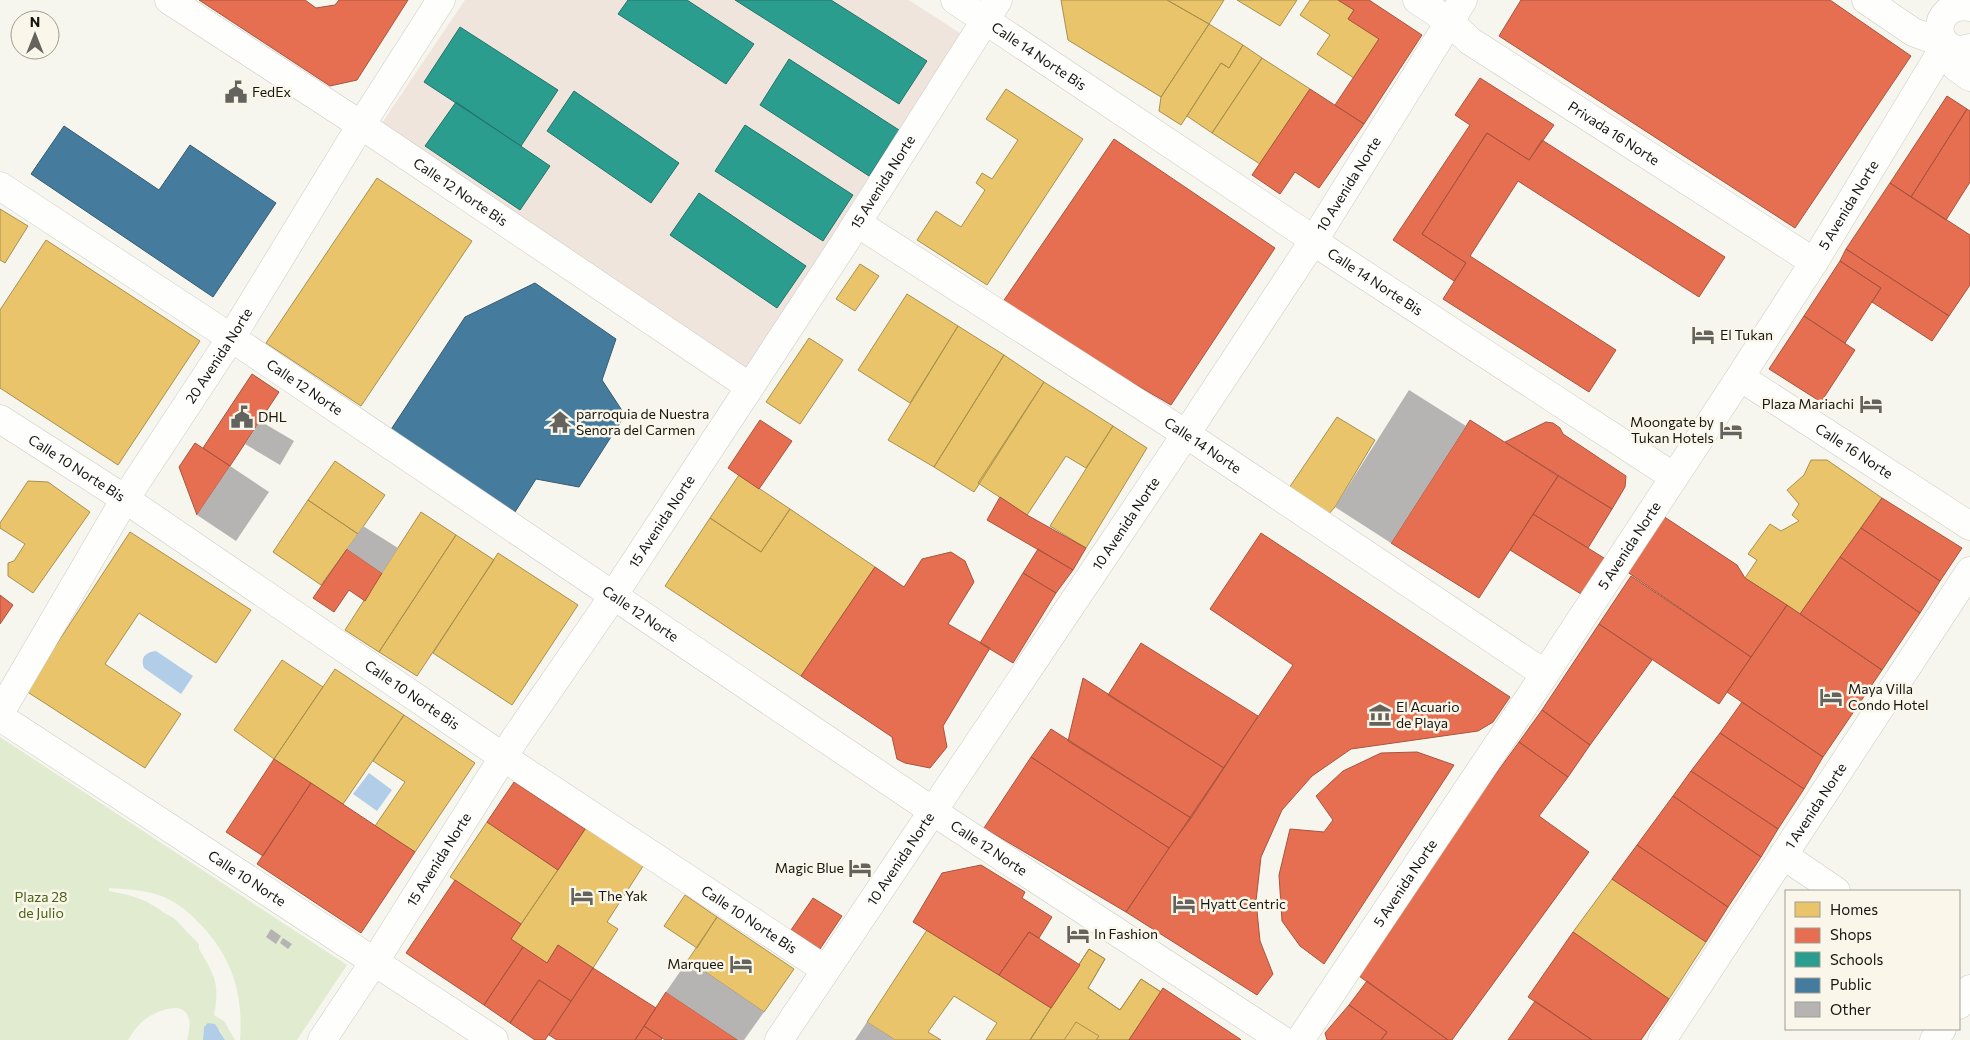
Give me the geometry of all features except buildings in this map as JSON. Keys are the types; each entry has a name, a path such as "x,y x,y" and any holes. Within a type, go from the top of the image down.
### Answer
{"street":[{"name":"Calle 12 Norte Bis","path":"169,0 360,125 750,387"},
{"name":"20 Avenida Norte","path":"0,714 125,499 231,338 360,125 441,0"},
{"name":"Calle 14 Norte Bis","path":"955,0 992,10 1328,251 1674,477"},
{"name":"Privada 16 Norte","path":"1417,0 1456,11 1470,41 1814,262"},
{"path":"1866,0 1913,32 1958,46"},
{"path":"1966,0 1970,5"},
{"path":"1958,46 1940,31 1941,17 1951,7 1970,5"},
{"name":"15 Avenida Norte","path":"322,1040 503,757 614,595 857,223 992,10"},
{"name":"10 Avenida Norte","path":"780,1040 1314,240 1456,11"},
{"path":"1958,46 1956,67 1970,77"},
{"name":"5 Avenida Norte","path":"1300,1040 1958,46"},
{"name":"Calle 12 Norte","path":"0,186 231,338 932,810 1282,1040"},
{"name":"Calle 14 Norte","path":"857,223 1186,434 1544,674"},
{"name":"Calle 16 Norte","path":"1740,377 1970,526"},
{"name":"Calle 10 Norte Bis","path":"0,419 125,499 503,757 826,970"},
{"name":"1 Avenida Norte","path":"1662,1039 1970,571"},
{"name":"Calle 10 Norte","path":"0,717 494,1040"},
{"path":"1783,855 1835,890"},
{"path":"1960,1004 1970,989"}],"shaded area":[{"path":"465,0 909,0 966,37 747,372 380,126"}],"green space":[{"name":"Plaza 28 de Julio","path":"0,737 347,965 297,1040 240,1040 240,1006 233,975 219,947 209,934 184,909 164,897 141,891 109,888 109,891 148,903 175,919 199,944 199,949 215,980 216,1004 214,1015 224,1021 235,1040 225,1040 220,1030 204,1027 203,1040 187,1040 190,1025 188,1016 179,1008 173,1008 159,1011 147,1018 137,1027 128,1040 0,1040"}],"water":[{"path":"156,651 193,676 181,694 144,668 143,658 149,653"},
{"path":"369,773 392,790 377,811 353,794"},
{"path":"208,1023 215,1024 225,1040 203,1040 204,1027"}],"place":[{"name":"FedEx","path":"236,92"},
{"name":"El Tukan","path":"1703,335"},
{"name":"Plaza Mariachi","path":"1871,404"},
{"name":"DHL","path":"242,417"},
{"name":"parroquia de Nuestra Senora del Carmen","path":"560,422"},
{"name":"Moongate by Tukan Hotels","path":"1731,430"},
{"name":"Maya Villa Condo Hotel","path":"1831,697"},
{"name":"El Acuario de Playa","path":"1380,715"},
{"name":"Magic Blue","path":"860,868"},
{"name":"The Yak","path":"582,896"},
{"name":"Hyatt Centric","path":"1184,904"},
{"name":"In Fashion","path":"1078,934"},
{"name":"Marquee","path":"741,964"}]}
